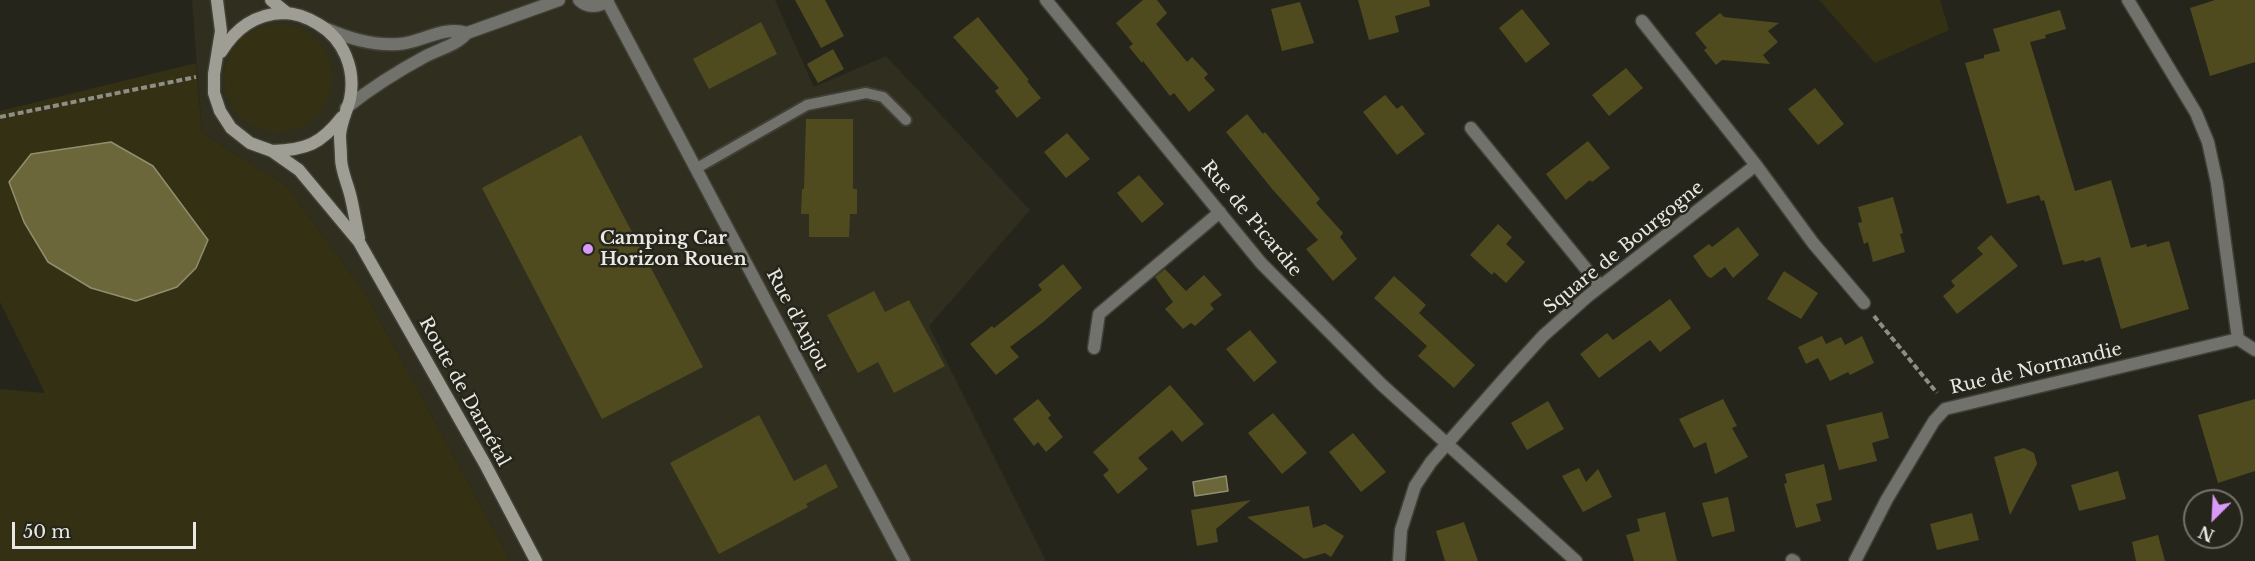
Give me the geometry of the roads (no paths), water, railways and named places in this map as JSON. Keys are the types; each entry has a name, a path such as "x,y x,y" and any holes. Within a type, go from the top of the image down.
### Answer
{"main road":[{"path":"217,0 221,31 214,74 214,93 220,111 231,128 250,143 272,151 299,170 359,242"},
{"path":"271,0 287,13"},
{"path":"218,56 231,36 252,20 287,13 309,18 327,29 343,48 351,70 350,99 340,135 341,160 351,196 359,242"},
{"path":"272,151 294,150 315,144 330,132 345,112"},
{"name":"Route de Darnétal","path":"359,242 485,464 536,561"}],"street":[{"path":"345,112 368,91 429,55 462,40 467,33 559,0"},
{"path":"579,0 588,6 601,5 607,0"},
{"name":"Rue d'Anjou","path":"607,0 904,561"},
{"name":"Rue de Picardie","path":"1046,0 1261,263 1325,329 1576,561"},
{"path":"2128,0 2196,113 2208,142 2217,183 2238,339 2255,350"},
{"path":"1642,21 1756,165 1813,243 1864,303"},
{"path":"327,29 347,38 391,44 400,44 456,29 467,33"},
{"path":"1471,128 1600,286"},
{"name":"Square de Bourgogne","path":"1399,561 1401,530 1415,486 1431,462 1543,336 1600,286 1756,165"},
{"path":"1094,348 1099,314 1220,212"},
{"name":"Rue de Normandie","path":"1855,561 1887,499 1934,421 1945,409 2238,339"}],"lane":[{"path":"697,168 807,105 866,93 883,97 906,120"}],"place":[{"name":"Camping Car Horizon Rouen","path":"588,249"}]}
